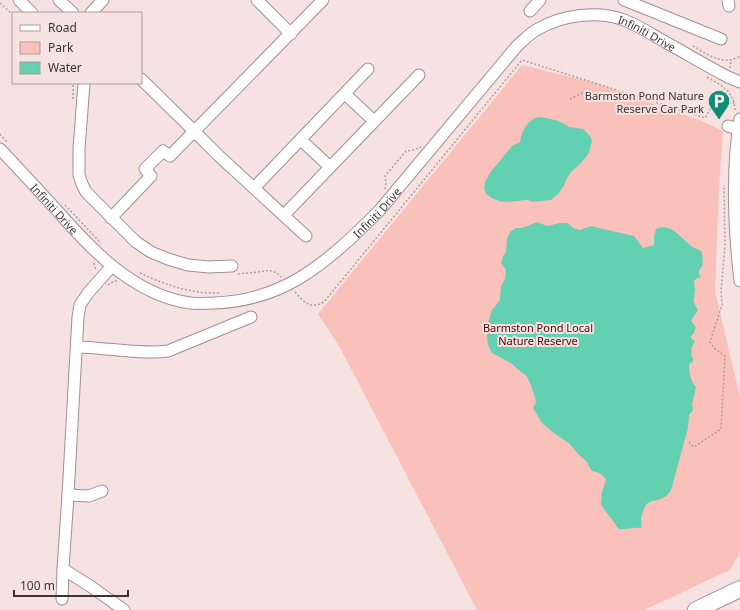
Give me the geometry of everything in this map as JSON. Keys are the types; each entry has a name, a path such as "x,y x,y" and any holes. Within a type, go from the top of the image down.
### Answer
{"highway":[{"path":"696,610 740,589"}],"street":[{"path":"19,0 31,12"},
{"path":"59,0 72,12"},
{"path":"92,12 103,0"},
{"path":"257,0 291,34"},
{"path":"111,218 151,176 144,169 163,151 170,156 323,0"},
{"path":"530,11 540,0"},
{"path":"624,0 721,39"},
{"name":"Infiniti Drive","path":"5,147 92,248 112,266 134,281 159,294 175,300 190,303 227,302 259,296 288,284 314,268 354,236 379,211 517,46 539,28 552,22 590,15 603,15 623,20 728,77 740,82"},
{"path":"254,188 368,69"},
{"path":"284,215 419,75"},
{"path":"142,80 219,156 306,236"},
{"path":"84,84 79,149 79,175 86,192 136,242 151,252 188,265 234,270"},
{"path":"345,94 374,121"},
{"path":"735,125 736,145 734,195 740,280"},
{"path":"301,140 330,167"},
{"path":"62,599 78,317 80,305 88,293 112,266"},
{"path":"77,347 159,353 168,351 251,317"},
{"path":"68,495 89,496 102,491"},
{"path":"63,569 124,610"}],"path":[{"path":"0,3 12,14"},
{"path":"690,45 716,58 727,61 740,56"},
{"path":"234,270 272,270 279,274 305,302 312,306 319,305 324,302 522,60 705,118 711,108 722,110 729,102 735,104"},
{"path":"702,74 727,89 732,96 735,104 735,125"},
{"path":"73,84 73,99"},
{"path":"570,99 586,91 615,99 619,91"},
{"path":"0,134 5,147"},
{"path":"384,192 386,183 385,176 406,151 424,144"},
{"path":"690,442 694,447 721,429 725,356 714,348 710,342 722,305 721,291 725,245 724,185"},
{"path":"63,202 105,247"},
{"path":"93,261 96,270 95,274 107,285 114,281 119,281"},
{"path":"135,271 158,282 177,288 200,293 224,293"}],"green space":[{"name":"Barmston Pond Local Nature Reserve","path":"522,65 595,83 700,120 723,131 715,291 740,397 740,553 730,570 644,610 477,610 339,346 318,314"}],"water":[{"path":"541,117 555,120 569,127 583,129 590,136 592,141 589,153 571,172 558,194 551,200 506,202 492,198 486,194 484,188 485,182 490,173 512,146 520,142 521,135 526,125 536,118"},
{"path":"537,222 547,226 568,223 573,228 580,230 591,226 634,236 643,248 654,245 656,229 661,227 671,229 691,246 702,252 703,264 699,270 699,275 701,276 694,281 694,300 698,310 691,321 696,327 691,336 691,338 695,341 692,347 691,355 693,362 690,363 689,366 689,372 696,387 692,404 693,410 689,415 688,428 671,490 665,497 646,505 641,518 641,528 619,529 601,505 602,492 606,480 605,478 592,471 586,461 570,444 542,423 533,408 536,402 535,397 526,375 511,363 492,353 488,345 488,323 492,310 500,300 501,286 505,279 506,270 501,263 506,252 507,238 511,231 516,228 528,226"}],"place":[{"name":"Barmston Pond Nature Reserve Car Park","path":"719,120"}]}
